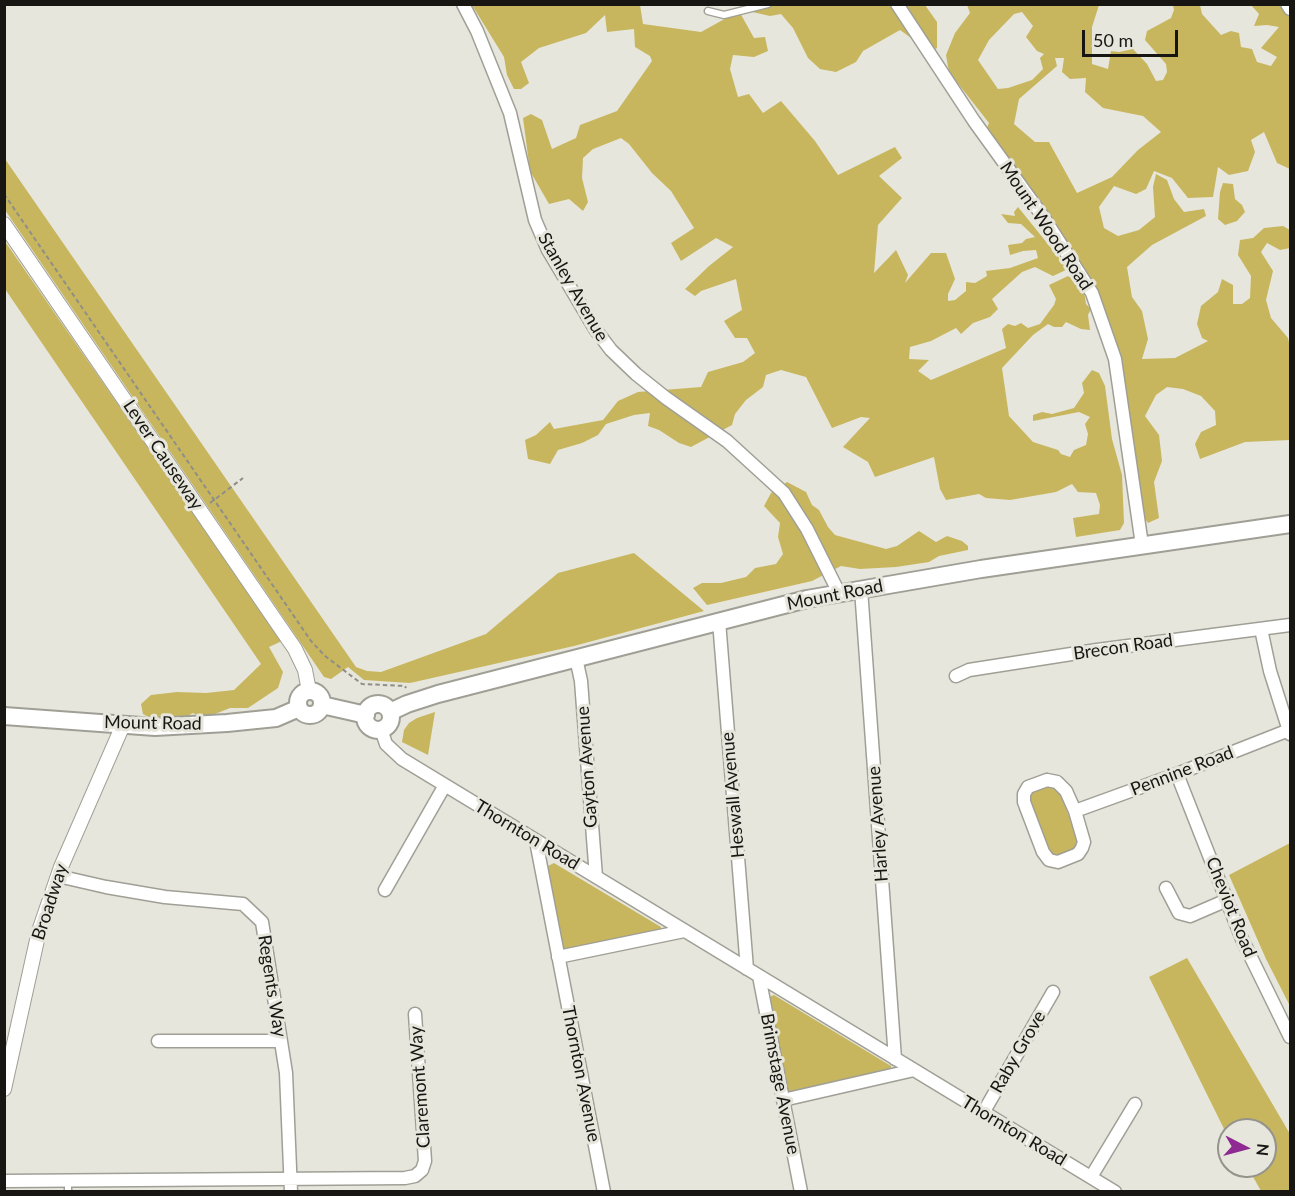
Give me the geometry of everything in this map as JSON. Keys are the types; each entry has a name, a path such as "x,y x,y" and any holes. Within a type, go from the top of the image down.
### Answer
{"main road":[{"name":"Mount Road","path":"390,712 410,703 576,658 807,599 1142,545 1290,524"},
{"path":"309,691 319,695 321,705 318,712 311,715 304,714 299,708 299,697 309,691"},
{"path":"376,704 384,706 390,712 388,725 381,729 373,729 369,726 366,715 376,704"},
{"path":"321,705 366,715"},
{"name":"Mount Road","path":"4,716 155,727 276,718 299,708"}],"street":[{"name":"Stanley Avenue","path":"463,4 477,31 510,113 535,220 548,250 589,319 611,350 636,374 728,441 784,493 807,529 839,593"},
{"name":"Mount Wood Road","path":"897,4 974,121 1044,218 1092,293 1115,359 1142,545"},
{"path":"1287,4 1290,9"},
{"name":"Lever Causeway","path":"4,224 295,649 305,670 309,691"},
{"name":"Harley Avenue","path":"861,589 895,1059"},
{"name":"Heswall Avenue","path":"719,621 747,969"},
{"name":"Brecon Road","path":"956,676 981,668 1290,624"},
{"path":"1261,629 1270,671 1290,732"},
{"name":"Gayton Avenue","path":"576,658 581,681 596,877"},
{"name":"Broadway","path":"4,1089 39,931 58,876 123,725"},
{"name":"Thornton Road","path":"381,729 387,744 402,759 1115,1191"},
{"name":"Pennine Road","path":"1075,811 1290,732"},
{"name":"Cheviot Road","path":"1177,774 1242,939 1290,1037"},
{"path":"1047,780 1057,782 1066,791 1075,811 1084,842 1082,848 1068,859 1058,862 1049,860 1043,852 1024,802 1024,794 1035,783 1047,780"},
{"path":"385,890 445,785"},
{"name":"Thornton Avenue","path":"536,841 604,1191"},
{"name":"Regents Way","path":"58,876 165,897 243,904 262,922 286,1073 290,1185"},
{"path":"1166,888 1179,913 1190,916 1227,900"},
{"path":"558,957 684,931"},
{"name":"Brimstage Avenue","path":"759,976 801,1191"},
{"name":"Raby Grove","path":"983,1113 1053,992"},
{"name":"Claremont Way","path":"290,1185 405,1178 415,1176 422,1170 425,1150 415,1014"},
{"path":"158,1041 281,1041"},
{"path":"783,1100 914,1070"},
{"path":"1091,1178 1135,1104"},
{"path":"4,1181 68,1186 290,1185"}],"lane":[{"path":"708,11 724,15 741,8 768,4"}],"path":[{"path":"4,194 311,641 325,656 362,684 405,686 410,703"},
{"path":"201,510 243,478"}],"shaded area":[{"path":"472,5 640,5 643,24 701,32 739,11 754,38 765,37 768,51 754,57 733,55 730,69 738,97 749,94 763,113 781,101 815,141 838,175 895,147 902,158 879,176 902,198 878,225 874,273 896,250 908,275 905,283 931,253 946,253 955,279 948,294 948,301 955,300 966,291 966,282 975,283 987,276 986,271 1010,268 1038,258 1036,250 1010,255 1008,245 1022,243 1026,239 1035,237 1021,224 1008,223 1001,214 1015,216 1014,212 1018,207 1068,269 1053,276 1035,267 1022,272 992,299 998,309 990,317 973,323 961,334 956,328 931,341 910,347 909,359 929,360 918,371 931,380 1006,348 1002,329 1008,324 1015,326 1021,323 1028,328 1040,324 1054,305 1056,299 1049,285 1068,276 1077,282 1084,291 1086,304 1091,309 1088,315 1090,330 1081,329 1066,322 1062,327 1048,324 1033,335 1002,368 1009,416 1033,442 1058,450 1061,454 1070,457 1074,450 1086,445 1088,434 1085,424 1090,417 1079,412 1033,421 1033,415 1042,412 1052,414 1074,408 1084,393 1082,383 1092,370 1099,373 1105,386 1112,439 1122,475 1124,523 1120,530 1076,537 1073,518 1099,514 1100,505 1096,493 1078,492 1072,484 1056,492 1010,500 986,498 979,494 946,500 940,489 934,457 875,477 868,462 843,447 870,418 861,417 832,428 806,377 781,370 766,375 763,387 746,400 735,414 732,425 691,447 648,426 650,413 634,415 606,424 598,435 582,443 558,450 550,464 528,459 525,440 536,435 550,422 554,429 603,420 618,401 638,392 701,387 708,372 743,362 755,353 747,338 735,338 724,321 742,310 736,279 701,291 695,296 685,289 733,247 716,238 681,261 671,243 694,228 671,191 652,173 629,144 621,138 593,149 583,158 582,178 588,202 583,211 569,199 549,204 530,171 523,118 531,114 542,120 552,149 576,138 580,125 617,111 652,61 650,56 635,47 634,29 607,32 605,15 586,33 539,48 521,62 529,83 521,89 514,89 507,75 504,57"},
{"path":"744,5 925,5 937,22 937,48 926,55 914,40 900,30 863,51 856,62 836,72 820,69 808,58 793,28 781,14 770,16 748,11"},
{"path":"967,5 1099,5 1092,27 1092,64 1108,69 1111,51 1133,49 1147,64 1156,81 1163,80 1167,72 1166,64 1145,40 1147,31 1171,18 1173,5 1200,5 1202,14 1221,35 1231,31 1239,33 1241,47 1252,49 1257,62 1271,66 1277,57 1261,48 1279,27 1254,26 1259,14 1251,5 1281,5 1290,14 1290,169 1277,163 1264,132 1251,140 1255,152 1248,171 1229,175 1218,167 1213,197 1188,198 1172,178 1154,171 1146,189 1136,194 1114,186 1099,207 1104,228 1118,236 1139,230 1155,217 1153,187 1156,174 1167,180 1174,199 1184,212 1204,209 1206,216 1152,245 1127,267 1132,297 1142,311 1148,339 1142,359 1175,358 1208,341 1202,338 1197,324 1201,306 1218,292 1222,279 1233,285 1233,304 1242,304 1250,298 1251,276 1238,255 1240,240 1253,238 1264,228 1283,226 1290,230 1290,248 1280,250 1267,243 1261,252 1273,271 1266,300 1271,318 1288,338 1290,347 1290,440 1245,442 1200,459 1195,444 1201,432 1216,425 1215,411 1201,396 1183,389 1167,387 1156,395 1145,416 1159,435 1162,461 1154,482 1159,518 1148,523 1143,516 1105,314 1084,269 1035,197 1013,186 981,142 989,123 949,72 946,55 955,33 970,13","holes":["1022,12 1033,26 1026,37 1037,51 1044,54 1040,58 1043,69 1032,80 998,89 978,60 989,40 1014,14","1055,58 1064,58 1062,72 1070,79 1086,78 1085,92 1103,108 1143,116 1161,132 1138,150 1112,177 1077,193 1049,142 1035,142 1014,124 1019,99 1057,66"]},
{"path":"5,159 356,667 381,672 486,634 558,573 634,553 704,611 574,646 410,683 364,680 348,667 331,679 324,677 5,210"},
{"path":"1223,183 1233,184 1235,199 1242,205 1245,212 1237,221 1225,225 1218,219"},
{"path":"4,240 282,641 269,647 283,672 278,688 248,708 230,708 215,714 199,716 193,713 184,718 154,720 143,714 141,704 151,695 234,690 261,664 5,289"},
{"path":"787,482 806,492 812,505 819,510 835,535 886,549 897,546 919,531 936,542 947,536 962,541 968,546 968,550 939,556 929,562 896,567 860,569 841,566 812,581 707,605 693,588 702,583 721,583 746,577 755,568 776,564 783,554 778,537 780,523 764,506 771,493"},
{"path":"435,712 428,755 402,742 404,730 409,723"},
{"path":"1049,784 1060,792 1077,843 1074,849 1060,857 1049,854 1028,802 1028,793"},
{"path":"1290,843 1290,1006 1266,959 1229,875"},
{"path":"554,863 661,927 661,931 561,951 548,866"},
{"path":"1187,958 1290,1134 1290,1191 1261,1191 1254,1178 1277,1178 1277,1118 1219,1118 1149,977"},
{"path":"774,995 891,1066 891,1071 786,1093 769,997"}]}
